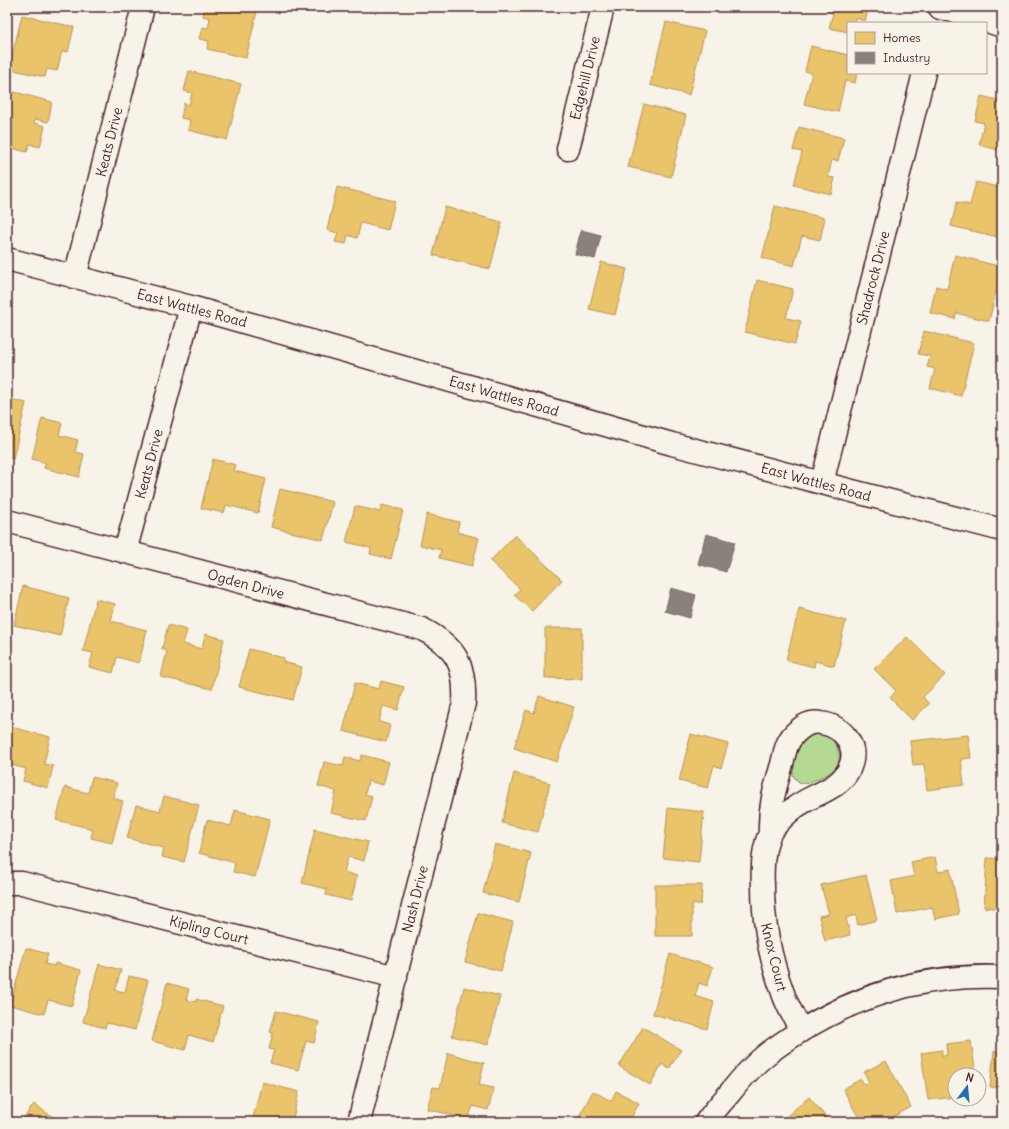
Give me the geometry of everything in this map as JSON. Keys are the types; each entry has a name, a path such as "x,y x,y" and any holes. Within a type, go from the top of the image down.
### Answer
{"street":[{"name":"Keats Drive","path":"76,277 143,7"},
{"name":"Edgehill Drive","path":"568,149 603,7"},
{"path":"939,13 966,14 1002,26"},
{"name":"Shadrock Drive","path":"822,483 924,74"},
{"name":"East Wattles Road","path":"7,259 191,307 672,444 1002,530"},
{"name":"Keats Drive","path":"125,552 191,307"},
{"name":"Ogden Drive","path":"7,521 422,629 437,637 451,649 464,676"},
{"name":"Nash Drive","path":"358,1122 396,977 464,703 464,676"},
{"name":"Knox Court","path":"770,832 793,808 838,783 845,776 851,765 852,754 849,740 840,730 830,724 817,722 806,724 795,732 789,741 773,794 769,815 770,832 762,872 763,910 768,942 783,994 801,1031"},
{"name":"Kipling Court","path":"12,879 396,977"},
{"path":"706,1122 741,1080 766,1055 801,1031 843,1007 868,997 928,981 962,977 1002,977"}],"green space":[{"path":"814,734 825,736 833,741 839,753 838,763 832,771 822,777 806,784 801,783 793,775 795,757 804,741"}],"building: Homes":[{"path":"205,7 258,7 246,58 207,49 209,41 199,39 202,27 208,28 210,18 203,16"},
{"path":"828,7 869,7 865,21 855,18 854,22 847,22 847,32 829,28 833,13 826,11"},
{"path":"22,15 74,27 68,52 62,51 57,71 47,69 45,77 9,69"},
{"path":"666,22 705,31 689,95 650,85"},
{"path":"811,46 847,55 847,74 857,74 855,83 845,81 838,112 804,104 812,73 805,71"},
{"path":"189,71 241,84 227,140 188,130 190,120 181,118 184,103 189,105 192,93 184,91"},
{"path":"7,90 52,102 48,122 35,119 34,123 45,126 40,147 29,144 27,152 7,147"},
{"path":"981,96 1002,101 1002,151 979,145 984,123 975,121"},
{"path":"644,104 686,115 671,177 628,167"},
{"path":"799,127 844,138 838,161 832,160 828,177 835,178 831,194 794,185 802,152 793,150"},
{"path":"976,182 1002,188 1002,238 951,226 957,202 970,205"},
{"path":"337,187 395,201 388,230 361,223 357,238 348,235 346,244 335,242 338,233 327,230"},
{"path":"775,206 825,218 820,240 802,236 794,266 762,258"},
{"path":"445,207 502,222 490,269 433,255"},
{"path":"955,255 1002,267 989,321 956,313 955,319 930,313 936,286 947,289"},
{"path":"601,262 627,269 615,315 589,309"},
{"path":"757,280 793,289 786,318 801,321 795,344 745,332"},
{"path":"924,331 974,343 961,396 930,388 935,369 927,367 930,356 918,354"},
{"path":"7,398 26,403 13,459 7,457"},
{"path":"42,418 62,423 59,435 78,440 75,452 84,454 79,477 44,468 46,463 32,459"},
{"path":"213,459 236,465 234,471 266,479 258,513 226,505 224,513 201,508"},
{"path":"280,489 333,502 323,540 271,527"},
{"path":"382,505 403,510 391,559 370,554 371,548 346,542 355,506 380,512"},
{"path":"427,514 459,522 457,532 479,538 472,566 439,558 441,550 420,545"},
{"path":"515,535 562,580 532,611 514,595 520,589 490,561"},
{"path":"23,586 69,598 60,636 14,625"},
{"path":"96,599 115,604 111,621 147,630 139,663 117,657 113,673 89,667 93,653 83,651"},
{"path":"799,609 846,621 834,666 815,661 814,667 786,660"},
{"path":"168,625 187,630 183,644 202,649 205,634 224,639 212,689 161,677 167,651 162,649"},
{"path":"545,628 582,628 582,679 545,678"},
{"path":"907,637 945,675 923,697 929,704 912,720 890,698 896,691 874,669"},
{"path":"249,649 284,658 283,662 302,667 293,700 239,687"},
{"path":"381,681 404,687 398,710 383,706 379,722 390,725 386,742 343,731 355,683 379,689"},
{"path":"539,696 574,707 557,762 514,748 526,710 534,713"},
{"path":"7,726 50,737 44,764 53,766 48,788 23,781 26,769 8,764 7,768"},
{"path":"691,734 728,744 721,768 714,765 708,788 679,781"},
{"path":"968,735 971,758 961,759 964,785 927,790 924,764 913,765 910,741"},
{"path":"362,755 389,762 383,785 368,781 365,794 372,796 366,821 331,813 336,791 318,786 324,762 343,766 345,757 360,761"},
{"path":"514,773 550,783 538,832 502,823"},
{"path":"92,777 117,783 113,798 123,801 112,843 91,838 93,829 56,820 65,787 88,793"},
{"path":"164,796 199,805 184,862 162,857 164,848 127,838 136,805 160,811"},
{"path":"668,808 704,812 699,862 663,858"},
{"path":"235,810 270,819 255,877 233,872 235,863 199,853 207,820 231,826"},
{"path":"315,829 368,842 364,861 348,857 344,872 357,876 351,901 326,895 327,889 302,883"},
{"path":"495,844 531,853 519,902 483,893"},
{"path":"935,857 938,872 950,869 959,914 935,919 932,907 897,914 891,881 914,876 911,862"},
{"path":"987,858 1002,859 1002,909 984,907"},
{"path":"866,875 877,920 858,925 856,915 846,918 850,935 825,941 819,916 829,914 821,885"},
{"path":"655,885 702,885 701,904 692,904 692,936 655,936"},
{"path":"478,913 513,922 501,971 465,962"},
{"path":"26,948 48,954 45,964 55,966 55,963 81,970 72,1006 48,1000 44,1014 10,1005"},
{"path":"670,954 713,967 707,986 699,983 695,996 714,1002 707,1029 653,1014"},
{"path":"99,964 121,970 115,990 125,992 129,976 148,980 135,1030 107,1023 105,1028 83,1022"},
{"path":"167,983 189,989 186,1000 196,1002 196,999 223,1006 213,1042 189,1035 185,1050 152,1041"},
{"path":"464,987 500,996 488,1045 452,1036"},
{"path":"276,1011 319,1022 314,1043 306,1041 298,1070 270,1063 274,1050 269,1049 273,1033 270,1032"},
{"path":"643,1027 681,1050 669,1069 662,1064 650,1085 619,1066"},
{"path":"971,1041 975,1067 947,1067 947,1098 928,1100 921,1053 942,1050 942,1056 947,1055 946,1044"},
{"path":"994,1051 1002,1052 1002,1088 990,1087"},
{"path":"448,1053 484,1063 479,1085 494,1088 488,1110 473,1106 468,1119 427,1109 433,1087 440,1088"},
{"path":"886,1061 911,1107 884,1122 861,1122 843,1089 861,1079 864,1084 869,1082 864,1072"},
{"path":"262,1082 299,1092 292,1122 252,1122"},
{"path":"593,1091 611,1101 616,1091 639,1103 629,1122 576,1122"},
{"path":"809,1097 830,1122 780,1122"},
{"path":"34,1104 60,1122 21,1122"}],"building: Industry":[{"path":"581,230 601,235 595,259 575,254"},
{"path":"706,534 735,542 726,572 698,564"},
{"path":"671,588 696,595 690,618 665,611"}]}
